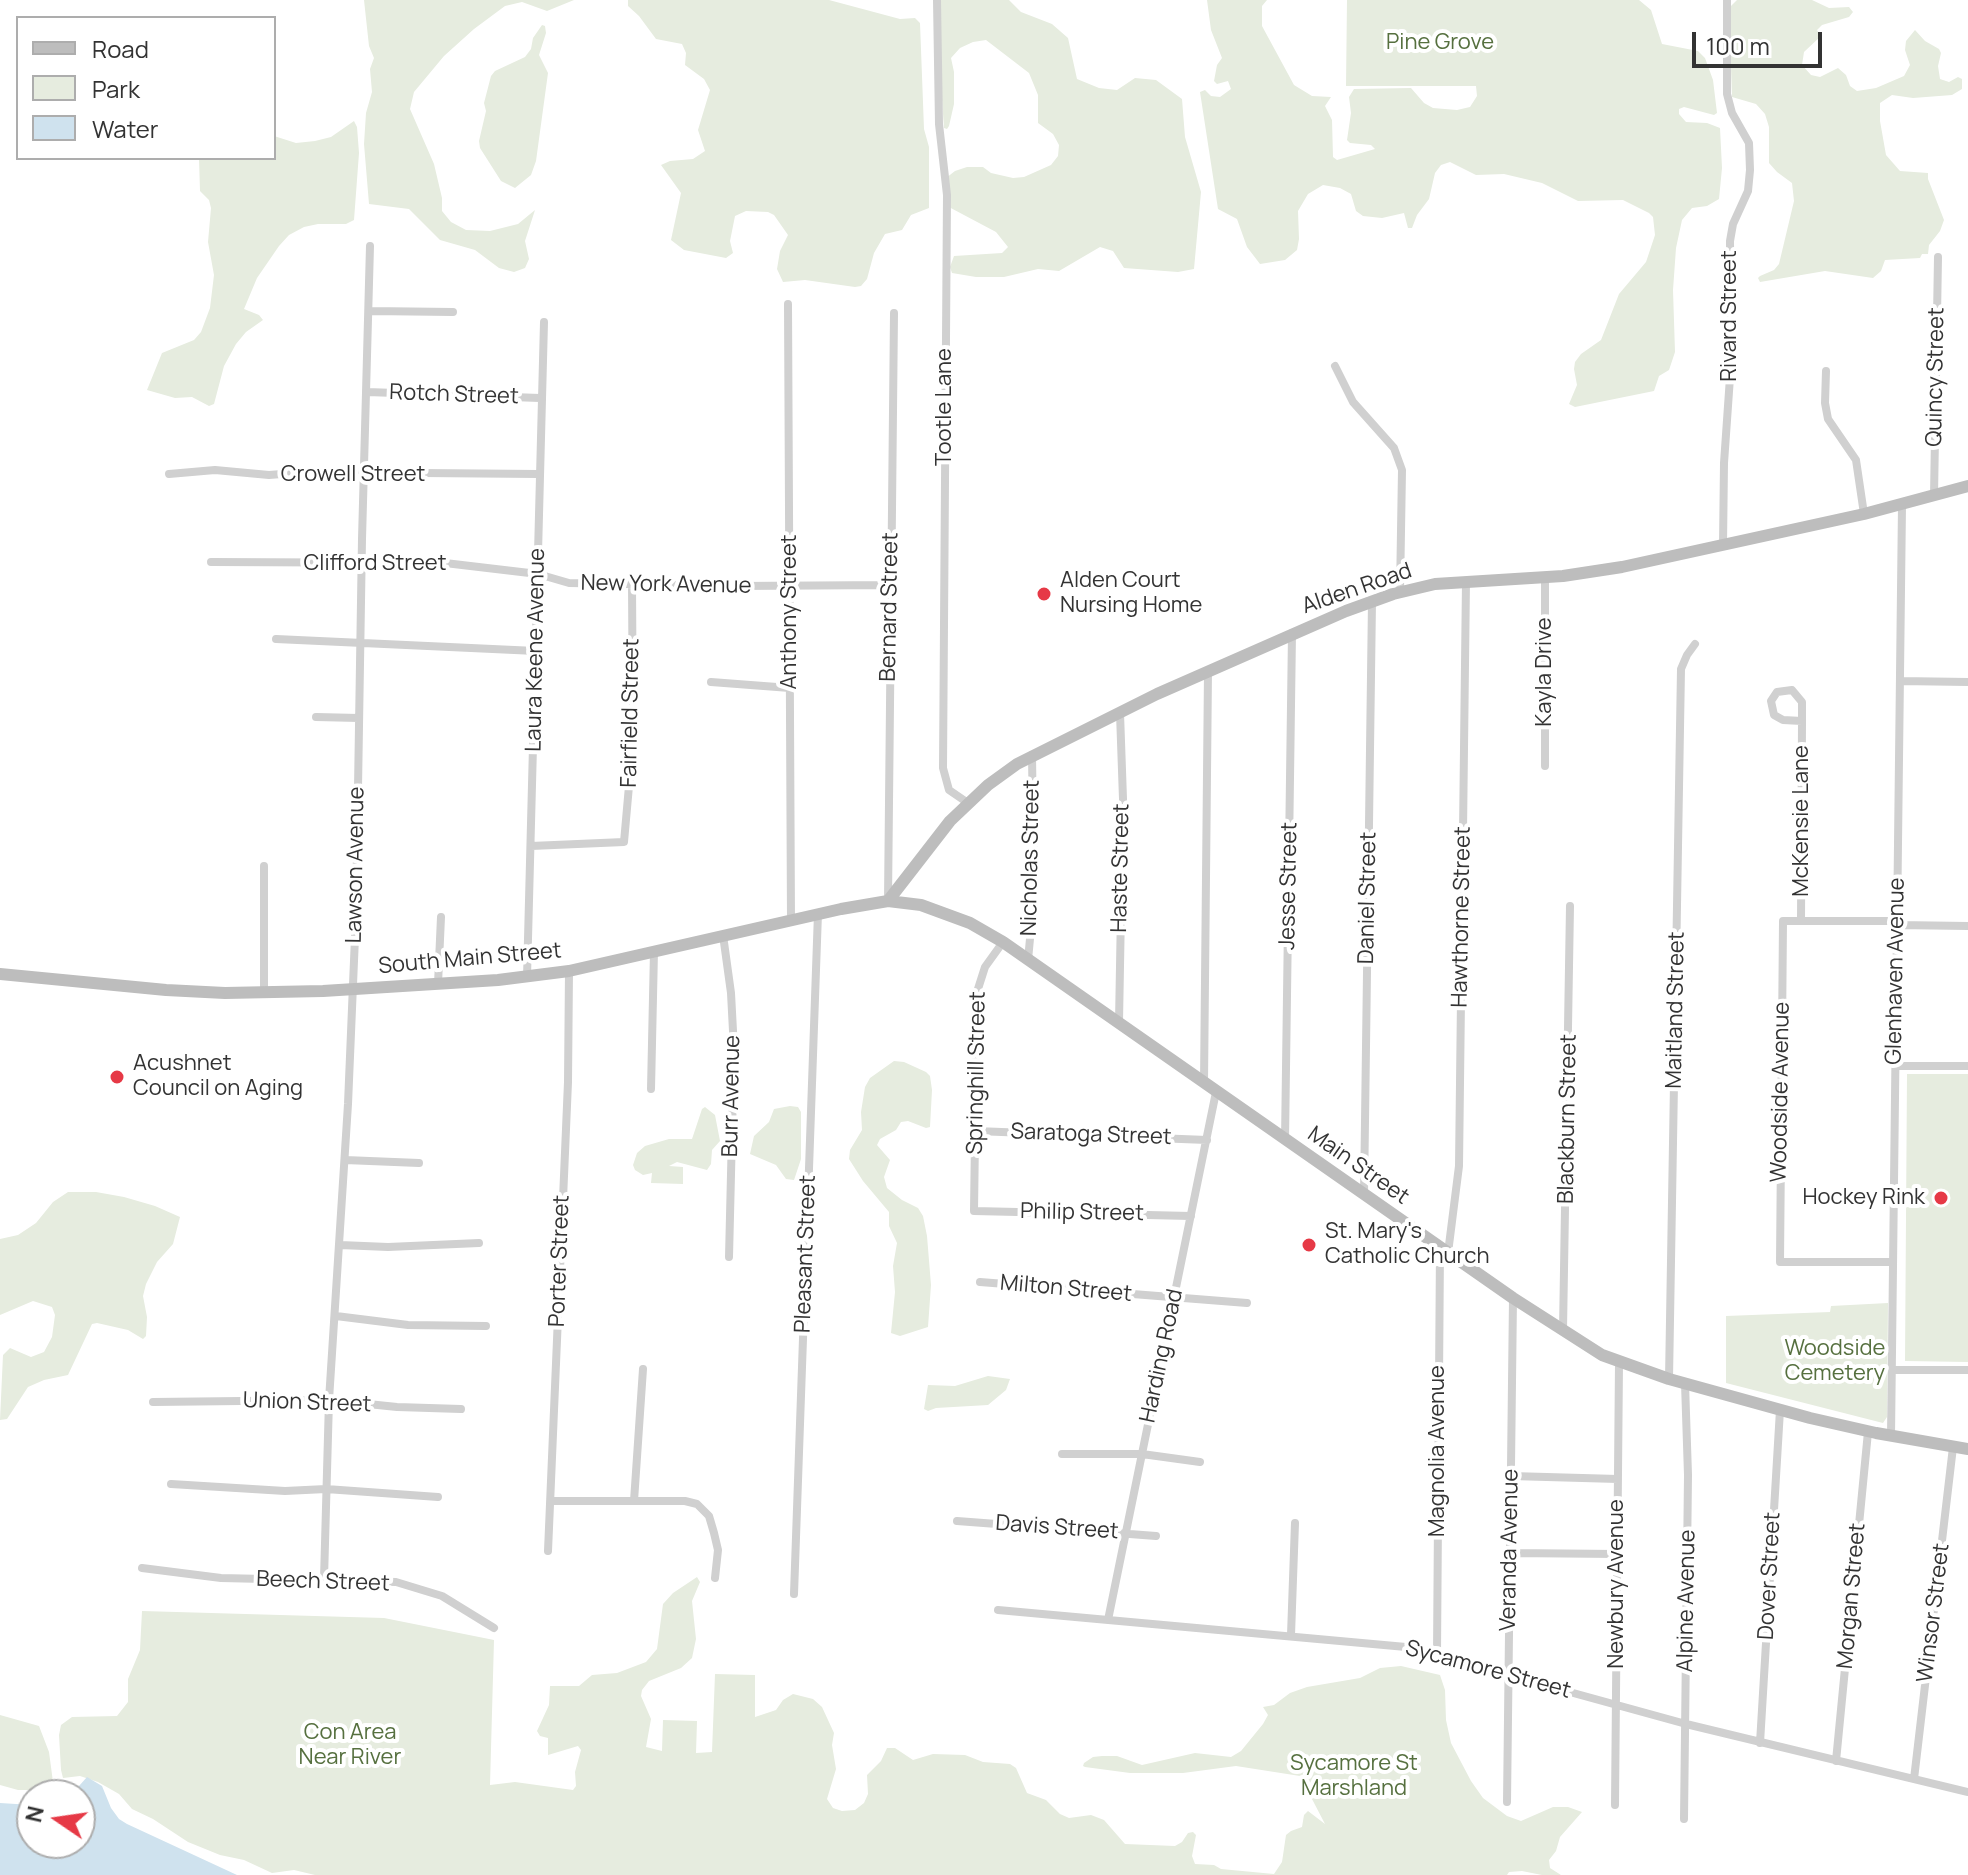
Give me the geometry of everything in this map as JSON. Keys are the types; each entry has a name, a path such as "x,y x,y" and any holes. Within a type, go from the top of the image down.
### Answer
{"main road":[{"name":"Alden Road","path":"888,901 941,831 1004,772 1032,755 1208,671 1372,601 1435,584 1545,578 1607,570 1864,514 1968,486"},
{"name":"South Main Street","path":"0,974 185,992 264,993 438,984 569,971 818,913 888,901 935,909"},
{"name":"Main Street","path":"935,909 970,923 1003,942 1513,1298 1619,1363 1868,1432 1968,1449"}],"street":[{"name":"Tootle Lane","path":"937,0 939,124 947,195 943,768 949,790 968,803"},
{"name":"Rivard Street","path":"1723,545 1731,363 1730,241 1733,224 1748,191 1750,170 1749,143 1732,113 1727,94 1727,0"},
{"name":"Lawson Avenue","path":"324,1579 329,1400 345,1160 356,913 370,246"},
{"name":"Quincy Street","path":"1934,497 1938,257"},
{"name":"Anthony Street","path":"788,304 791,919"},
{"path":"370,311 453,312"},
{"name":"Bernard Street","path":"888,901 894,313"},
{"name":"Laura Keene Avenue","path":"527,977 544,322"},
{"path":"1335,366 1353,402 1394,448 1402,470 1400,592"},
{"path":"1826,371 1828,419 1856,460 1864,514"},
{"name":"Rotch Street","path":"367,392 540,398"},
{"name":"Crowell Street","path":"169,474 215,470 269,475 307,472 538,474"},
{"name":"Glenhaven Avenue","path":"1891,1436 1902,505"},
{"name":"Clifford Street","path":"211,562 445,563 538,574"},
{"name":"New York Avenue","path":"538,574 569,583 790,587 891,585"},
{"name":"Kayla Drive","path":"1545,578 1545,766"},
{"name":"Hawthorne Street","path":"1444,1250 1459,1166 1466,581"},
{"name":"Fairfield Street","path":"531,846 624,842 633,741 632,584"},
{"name":"Daniel Street","path":"1364,1195 1372,601"},
{"name":"Jesse Street","path":"1285,1140 1292,633"},
{"path":"276,639 536,651"},
{"name":"Maitland Street","path":"1669,1379 1681,669 1695,644"},
{"path":"1204,1083 1208,671"},
{"path":"1900,681 1968,682"},
{"path":"711,682 790,688"},
{"name":"McKensie Lane","path":"1801,921 1802,721 1802,702 1797,693 1786,689 1774,695 1771,705 1774,715 1783,720 1802,721"},
{"name":"Haste Street","path":"1119,1022 1123,799 1120,713"},
{"path":"316,717 359,718"},
{"name":"Nicholas Street","path":"1028,960 1034,896 1032,755"},
{"path":"264,866 264,993"},
{"name":"Blackburn Street","path":"1563,1331 1570,906"},
{"name":"Pleasant Street","path":"794,1594 818,913"},
{"path":"438,984 441,917"},
{"name":"Woodside Avenue","path":"1801,921 1783,921 1780,1262 1893,1262"},
{"path":"1801,921 1968,926"},
{"name":"Burr Avenue","path":"723,935 731,993 734,1050 729,1257"},
{"name":"Springhill Street","path":"974,1211 978,981 1003,942"},
{"path":"651,1089 654,951"},
{"name":"Porter Street","path":"548,1551 568,1082 569,971"},
{"path":"1895,1066 1968,1066"},
{"name":"Harding Road","path":"1108,1620 1216,1092"},
{"name":"Saratoga Street","path":"976,1131 1207,1140"},
{"path":"345,1160 419,1163"},
{"name":"Philip Street","path":"974,1211 1191,1216"},
{"path":"340,1245 388,1247 479,1243"},
{"name":"Magnolia Avenue","path":"1437,1654 1444,1250"},
{"name":"Milton Street","path":"980,1282 1247,1303"},
{"name":"Veranda Avenue","path":"1507,1802 1513,1298"},
{"path":"336,1316 408,1325 486,1326"},
{"name":"Newbury Avenue","path":"1615,1805 1619,1363"},
{"path":"634,1501 643,1369"},
{"path":"1892,1370 1968,1370"},
{"name":"Alpine Avenue","path":"1684,1819 1688,1475 1685,1383"},
{"name":"Union Street","path":"153,1402 329,1400 461,1409"},
{"name":"Dover Street","path":"1760,1743 1780,1410"},
{"name":"Morgan Street","path":"1836,1761 1868,1432"},
{"name":"Winsor Street","path":"1914,1779 1953,1447"},
{"path":"1062,1454 1142,1454 1200,1462"},
{"path":"1511,1476 1618,1479"},
{"path":"171,1484 285,1491 326,1489 438,1497"},
{"path":"552,1501 685,1501 697,1504 709,1516 714,1533 718,1550 715,1578"},
{"name":"Davis Street","path":"957,1521 1156,1536"},
{"path":"1291,1635 1295,1523"},
{"path":"1510,1553 1617,1554"},
{"name":"Beech Street","path":"142,1568 221,1578 396,1582 442,1596 494,1628"},
{"name":"Sycamore Street","path":"998,1610 1381,1643 1437,1654 1760,1743 1968,1792"}],"green space":[{"path":"364,0 574,0 547,11 522,2 505,6 444,56 414,92 410,109 434,164 442,211 451,222 466,230 490,231 518,224 535,210 525,241 529,259 525,268 514,272 499,268 475,250 440,240 409,209 369,204 364,144 366,113 372,92 370,69 374,58 369,46"},
{"path":"628,0 829,0 900,19 915,18 920,23 924,129 929,147 929,208 911,215 902,230 885,234 874,253 867,279 861,286 805,280 783,282 777,269 780,251 788,235 774,215 768,212 746,211 735,216 730,241 733,253 726,258 684,250 671,240 681,193 661,165 693,159 705,151 698,130 710,90 704,79 685,65 686,53 682,44 656,39 628,6"},
{"path":"935,0 1009,0 1021,12 1052,24 1068,38 1077,79 1099,88 1117,90 1135,78 1156,80 1182,99 1185,137 1201,192 1194,269 1178,272 1124,268 1113,251 1100,247 1059,271 1038,269 1004,277 952,273 950,267 954,256 1002,253 1008,247 996,232 947,206 946,178 967,167 983,167 991,173 1013,178 1024,177 1051,165 1058,156 1059,145 1053,134 1038,123 1038,95 1029,73 986,40 960,48 951,58 954,104 949,126 944,128"},
{"name":"Pine Grove","path":"1207,0 1267,0 1262,6 1262,26 1294,85 1312,96 1331,97 1325,106 1332,120 1333,157 1337,160 1375,149 1371,145 1347,140 1351,113 1349,97 1354,89 1411,88 1433,108 1457,110 1470,107 1477,96 1476,86 1346,86 1347,0 1639,0 1651,10 1662,44 1698,51 1705,58 1713,80 1717,113 1714,115 1684,107 1679,109 1679,114 1686,122 1707,123 1720,128 1722,168 1719,199 1707,206 1692,208 1682,220 1673,290 1675,352 1669,370 1659,376 1654,391 1575,407 1569,404 1577,385 1575,362 1601,340 1619,294 1646,262 1655,235 1653,217 1623,200 1578,201 1542,183 1504,174 1476,175 1450,162 1441,165 1435,173 1429,199 1412,228 1408,228 1404,213 1382,218 1363,216 1356,211 1351,194 1323,185 1308,194 1298,211 1297,250 1285,260 1260,264 1247,247 1237,219 1218,209 1200,92 1205,90 1211,96 1220,97 1231,89 1228,81 1217,84 1214,81 1217,65 1222,58 1211,30"},
{"path":"1737,0 1812,0 1829,8 1849,7 1853,12 1849,17 1822,25 1817,30 1821,36 1804,52 1802,65 1811,75 1820,77 1838,68 1857,91 1876,88 1904,76 1910,65 1905,50 1906,41 1915,30 1925,41 1939,49 1940,79 1949,82 1958,77 1962,79 1962,89 1952,95 1913,98 1892,95 1880,103 1886,155 1900,171 1928,173 1944,220 1929,245 1928,254 1922,254 1920,258 1885,260 1881,271 1873,278 1825,271 1760,282 1760,276 1774,270 1779,264 1794,201 1792,183 1769,163 1769,127 1765,114 1756,104 1732,97 1729,8"},
{"path":"542,25 546,33 539,55 548,73 536,161 531,175 515,188 501,181 480,148 486,111 484,103 491,76 495,71 525,57"},
{"path":"354,121 359,153 354,220 346,224 304,227 289,235 279,246 257,278 244,309 263,320 236,344 224,366 214,404 209,406 192,397 175,398 147,390 162,353 194,340 201,332 210,308 214,275 208,242 211,208 209,200 200,191 199,160 276,160 276,137 296,143 331,137"},
{"path":"894,1061 926,1072 930,1076 932,1090 930,1127 901,1122 877,1145 890,1160 884,1177 887,1188 918,1208 927,1236 931,1285 928,1327 900,1336 891,1333 895,1292 893,1266 897,1243 889,1226 889,1212 849,1159 850,1150 862,1130 865,1087 870,1078"},
{"path":"1907,1074 1968,1074 1968,1362 1905,1361"},
{"path":"705,1107 715,1115 720,1141 712,1150 711,1164 707,1170 677,1162 669,1166 683,1167 683,1184 651,1183 652,1173 643,1175 635,1170 633,1165 637,1153 645,1146 669,1139 692,1139"},
{"path":"798,1107 801,1112 801,1159 794,1180 786,1179 776,1165 750,1154 754,1136 769,1122 774,1109"},
{"path":"68,1192 96,1192 124,1197 180,1217 173,1244 157,1262 146,1284 143,1296 147,1317 146,1336 143,1339 128,1330 92,1324 68,1375 28,1387 7,1419 0,1420 3,1355 10,1348 31,1357 44,1352 52,1337 55,1315 52,1307 33,1301 0,1315 0,1239 18,1235 36,1223 53,1202"},
{"name":"Woodside Cemetery","path":"1888,1303 1887,1417 1883,1423 1726,1383 1726,1316 1830,1312 1831,1306"},
{"path":"988,1376 1010,1379 1006,1390 988,1405 924,1409 928,1385 955,1386"},
{"path":"697,1577 700,1582 692,1601 696,1639 692,1658 681,1668 649,1681 642,1690 641,1696 651,1719 646,1747 662,1751 663,1720 697,1721 696,1753 712,1752 715,1674 755,1675 755,1717 776,1710 783,1700 793,1694 813,1699 822,1707 834,1733 832,1745 836,1769 827,1799 833,1808 842,1811 855,1810 864,1803 868,1794 867,1775 881,1761 887,1748 895,1748 913,1760 933,1754 965,1755 983,1762 1010,1764 1016,1768 1027,1793 1046,1800 1069,1818 1091,1815 1104,1820 1125,1844 1175,1846 1193,1832 1196,1835 1192,1856 1195,1864 1274,1874 1282,1862 1286,1835 1302,1827 1308,1811 1325,1824 1300,1776 1236,1766 1183,1773 1130,1773 1085,1767 1084,1763 1102,1756 1117,1756 1142,1765 1195,1753 1231,1757 1241,1751 1263,1724 1268,1715 1263,1707 1274,1705 1290,1693 1307,1687 1360,1678 1380,1668 1401,1666 1440,1675 1445,1690 1451,1743 1483,1798 1507,1816 1521,1821 1553,1807 1568,1807 1582,1812 1560,1837 1556,1851 1549,1860 1550,1868 1561,1875 1522,1871 1507,1875 315,1875 294,1870 272,1873 244,1860 220,1855 188,1842 132,1809 119,1794 96,1779 80,1776 63,1778 61,1725 72,1717 117,1716 128,1702 128,1679 140,1650 142,1611 384,1618 494,1640 490,1785 515,1782 573,1790 581,1750 578,1746 548,1755 548,1738 540,1736 537,1731 549,1705 550,1686 579,1686 592,1675 617,1673 646,1662 657,1649 663,1604"},
{"path":"0,1715 39,1726 49,1752 53,1779 16,1779 16,1789 0,1785"}],"water":[{"path":"96,1782 102,1786 119,1819 237,1875 0,1875 0,1803 16,1804 16,1859 96,1859"}],"place":[{"name":"Alden Court Nursing Home","path":"1044,594"},
{"name":"Acushnet Council on Aging","path":"117,1077"},
{"name":"Hockey Rink","path":"1941,1198"},
{"name":"St. Mary's Catholic Church","path":"1309,1245"}],"park label":[{"name":"Con Area Near River","path":"350,1746"},
{"name":"Sycamore St Marshland","path":"1354,1776"}]}
